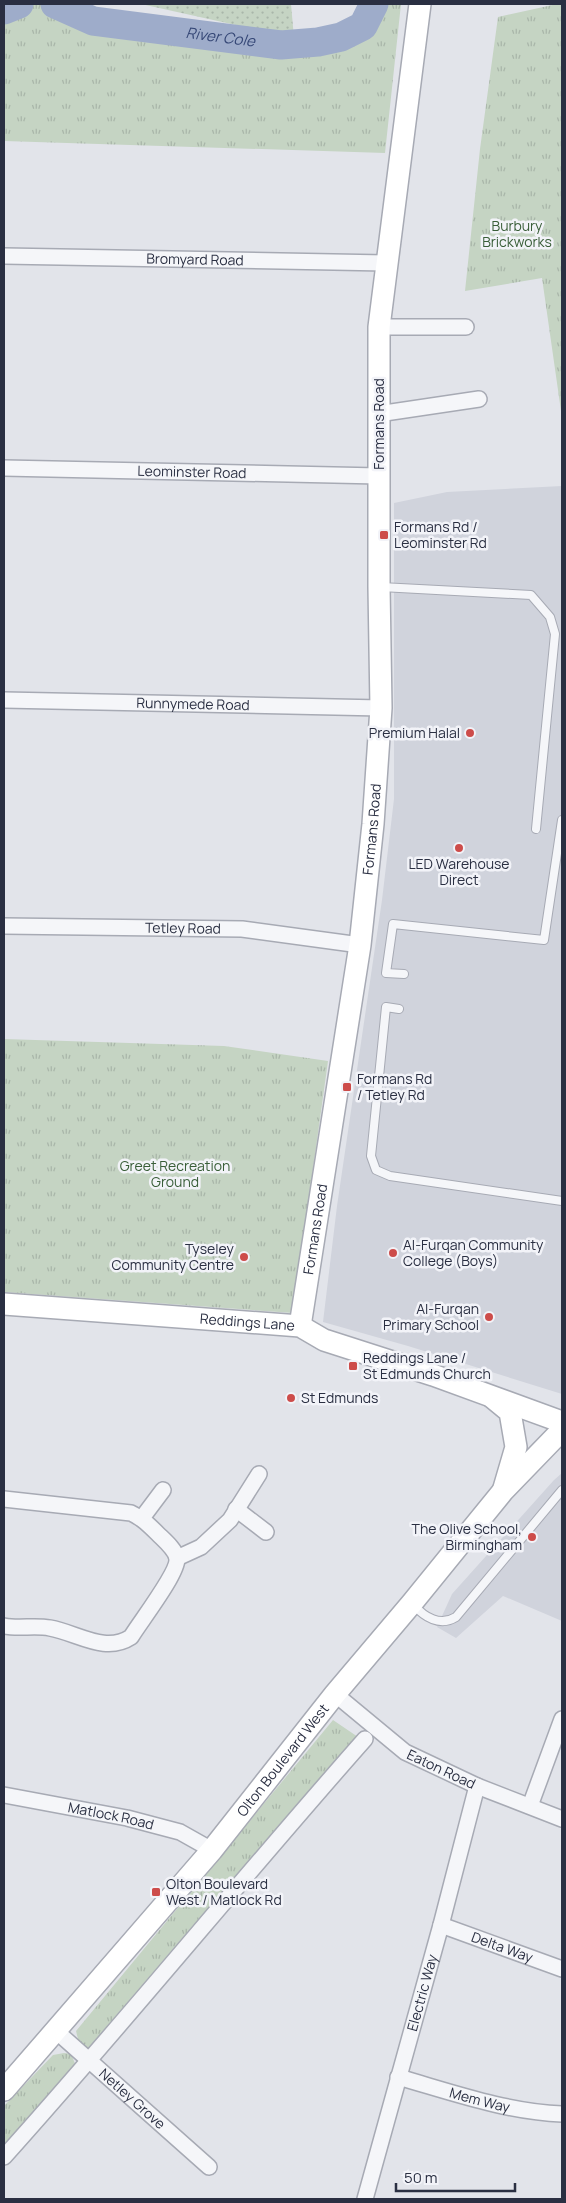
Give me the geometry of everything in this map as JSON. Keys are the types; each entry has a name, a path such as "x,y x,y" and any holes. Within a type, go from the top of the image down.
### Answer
{"street":[{"name":"Formans Road","path":"300,1326 360,945 373,824 381,708 378,476 379,327 419,10"},
{"name":"Bromyard Road","path":"4,256 386,263"},
{"path":"379,327 466,328"},
{"path":"378,414 478,399"},
{"name":"Leominster Road","path":"4,468 378,476"},
{"name":"Runnymede Road","path":"4,700 381,708"},
{"name":"Tetley Road","path":"4,926 242,930 360,945"},
{"name":"Reddings Lane","path":"4,1304 300,1326 324,1340 562,1422"},
{"path":"491,1396 510,1412 516,1448 503,1490"},
{"name":"Olton Boulevard West","path":"4,2090 212,1850 335,1694 412,1603 503,1490 562,1430"},
{"path":"177,1558 201,1547 230,1520 259,1474"},
{"path":"142,1518 164,1490"},
{"path":"4,1499 131,1513 142,1518 169,1544 177,1558 170,1580 131,1637 121,1643 110,1645 49,1628 4,1626"},
{"path":"236,1509 266,1532"},
{"name":"Eaton Road","path":"335,1694 405,1752 476,1786 562,1818"},
{"path":"530,1806 562,1719"},
{"path":"4,2157 90,2062 219,1908 365,1739"},
{"name":"Electric Way","path":"365,2199 441,1925 476,1786"},
{"name":"Matlock Road","path":"4,1795 127,1818 180,1832 212,1850"},
{"name":"Delta Way","path":"441,1925 562,1969"},
{"name":"Netley Grove","path":"56,2032 210,2167"},
{"name":"Mem Way","path":"398,2078 539,2114 562,2114"}],"lane":[{"path":"379,587 531,595 550,617 555,634 536,829"},
{"path":"404,974 386,973 393,924 544,940 562,820"},
{"path":"399,1009 386,1007 371,1156 376,1170 390,1176 562,1201"},
{"path":"412,1603 422,1615 434,1620 450,1620 456,1617 562,1490"}],"shaded area":[{"path":"562,486 562,1394 408,1346 323,1322 337,1206 382,900 394,799 394,503 447,492"},
{"name":"The Olive School, Birmingham","path":"562,1473 562,1621 503,1596 456,1638 437,1627 452,1594"}],"green space":[{"path":"19,4 55,4 93,21 281,45 318,42 341,37 363,26 374,4 401,4 385,153 4,141 4,10"},
{"path":"141,4 291,4 294,38"},
{"name":"Burbury Brickworks","path":"562,4 562,418 542,278 465,291 480,149 498,17"},
{"name":"Greet Recreation Ground","path":"4,1039 224,1046 328,1061 293,1313 4,1292"},
{"path":"333,1720 358,1737 91,2050 83,2049 79,2043 76,2031"},
{"path":"71,2054 76,2066 4,2147 4,2106 53,2055"}],"waterway":[{"name":"River Cole","path":"4,10 19,4"},
{"name":"River Cole","path":"55,4 93,21 281,45 318,42 341,37 363,26 374,4"}],"place":[{"name":"Formans Rd / Leominster Rd","path":"384,535"},
{"name":"Premium Halal","path":"470,733"},
{"name":"LED Warehouse Direct","path":"459,848"},
{"name":"Formans Rd / Tetley Rd","path":"347,1087"},
{"name":"Al-Furqan Community College (Boys)","path":"393,1253"},
{"name":"Tyseley Community Centre","path":"244,1257"},
{"name":"Al-Furqan Primary School","path":"489,1317"},
{"name":"Reddings Lane / St Edmunds Church","path":"353,1366"},
{"name":"St Edmunds","path":"291,1398"},
{"name":"The Olive School, Birmingham","path":"532,1537"},
{"name":"Olton Boulevard West / Matlock Rd","path":"156,1892"}]}
